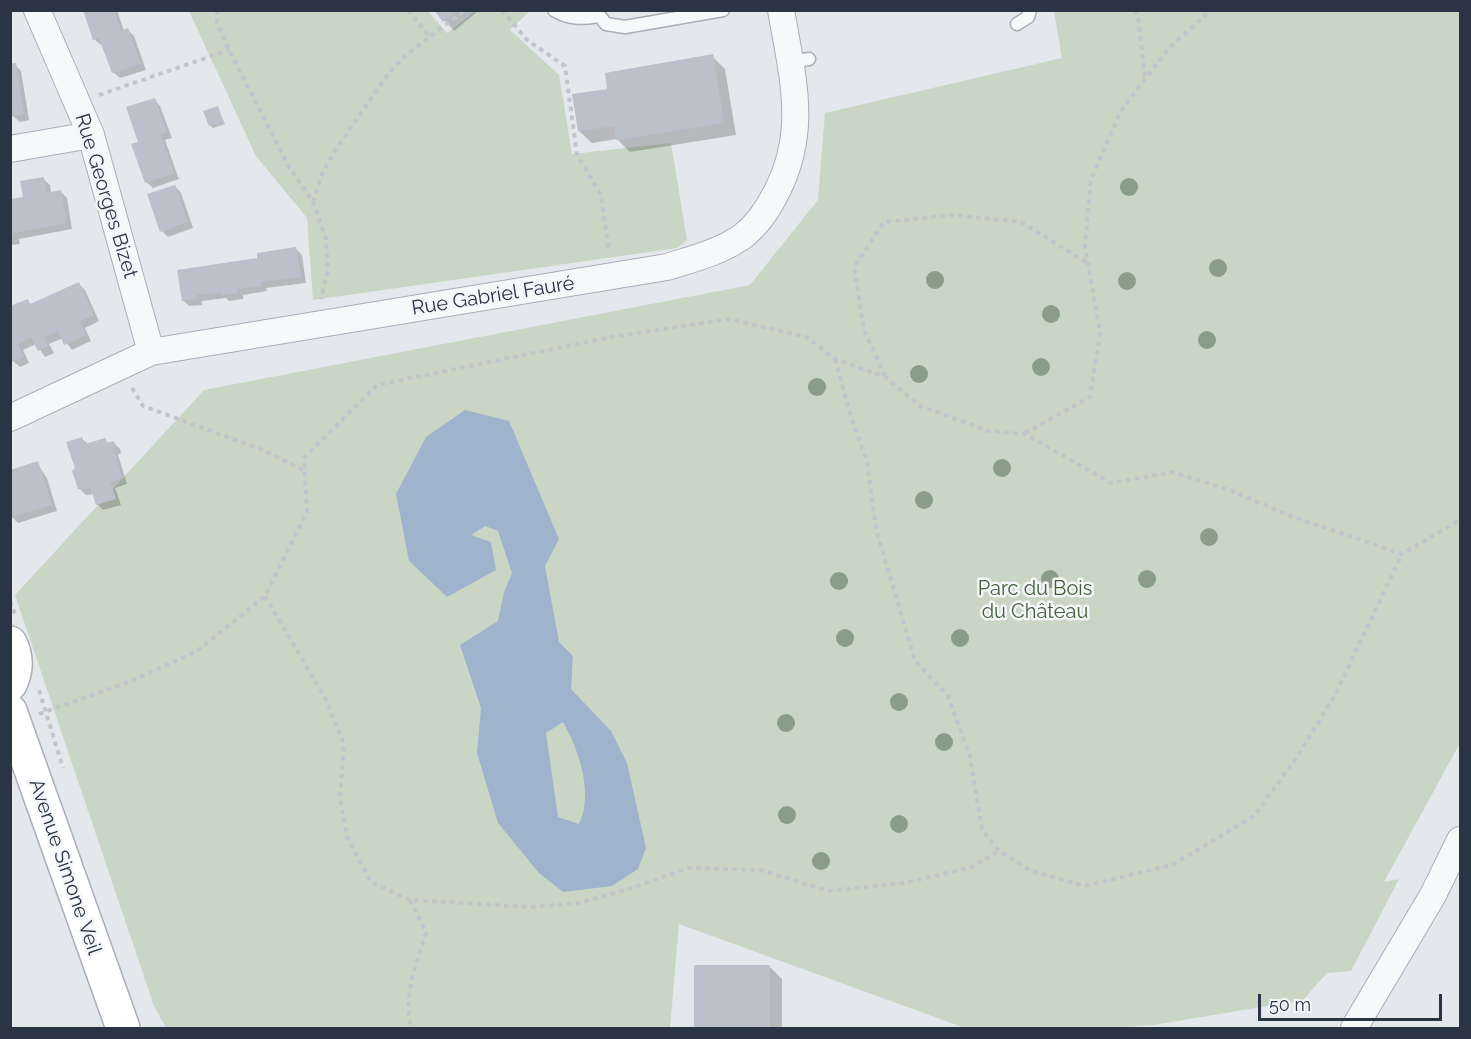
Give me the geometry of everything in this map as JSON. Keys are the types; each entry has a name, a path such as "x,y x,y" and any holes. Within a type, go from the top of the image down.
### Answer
{"main road":[{"path":"10,643 16,661 15,674 10,684"},
{"name":"Avenue Simone Veil","path":"12,717 121,1027"}],"street":[{"name":"Rue Georges Bizet","path":"37,10 91,135 151,352"},
{"name":"Rue Gabriel Fauré","path":"10,418 151,352 667,267 706,255 742,237 771,205 785,178 794,148 799,61 781,10"},
{"path":"10,149 91,135"},
{"path":"1354,1029 1433,896 1461,840"}],"lane":[{"path":"554,10 570,18 579,19 596,13 606,24 625,27 723,10"},
{"path":"1017,24 1028,17 1030,10"}],"path":[{"path":"217,10 217,21 229,50 289,167 313,202 326,239 328,269 321,299 298,328"},
{"path":"408,10 430,37"},
{"path":"313,202 323,172 336,149 388,74 406,55 465,10"},
{"path":"502,10 527,40 565,66 577,155 601,195 612,276"},
{"path":"1135,10 1138,17 1145,79"},
{"path":"1025,434 1090,397 1100,333 1086,262 1085,245 1091,179 1121,111 1168,49 1211,10"},
{"path":"77,102 229,50"},
{"path":"885,377 864,330 854,267 884,222 952,215 1021,222 1086,262"},
{"path":"12,717 129,682 197,651 265,596 307,512 304,458 377,384 612,337 728,318 807,337 835,359 885,377 920,406 989,431 1025,434 1111,483 1172,472 1232,491 1291,516 1401,554"},
{"path":"835,359 851,417 867,462 876,529 915,662 948,696 970,757 982,830 999,851 1029,870 1084,886 1172,865 1254,816 1297,757 1335,696 1401,554 1461,520"},
{"path":"119,366 142,406 263,450 305,471"},
{"path":"265,596 325,698 345,744 340,798 347,837 371,882 410,900 531,907 579,903 632,888 688,868 760,870 828,891 904,883 972,867 999,851"},
{"path":"410,900 426,933 411,977 409,1021 411,1029"}],"green space":[{"path":"189,11 428,11 447,33 476,11 530,11 510,30 559,75 572,154 671,143 687,240 677,248 313,300 307,218 256,156"},
{"name":"Parc du Bois du Château","path":"1054,11 1460,11 1460,743 1384,882 1399,879 1351,971 1327,973 1303,1000 1154,1025 1109,1028 965,1028 679,924 670,1028 166,1028 154,1006 15,595 204,390 750,285 818,200 825,113 1062,58"}],"water":[{"path":"465,410 509,421 559,539 545,566 559,642 573,656 571,689 611,731 627,763 646,848 638,869 612,886 563,892 539,873 498,823 477,753 481,708 460,645 498,621 504,592 512,573 498,531 485,526 471,535 491,542 496,570 447,597 409,561 396,494 426,437","holes":["563,722 583,772 585,799 579,824 558,817 546,733"]}],"building":[{"path":"83,10 114,10 121,31 128,28 141,64 112,73 99,38 93,40"},
{"path":"434,10 458,10 443,22"},
{"path":"713,54 724,123 616,140 614,126 578,131 572,94 607,89 605,73"},
{"path":"16,63 24,114 12,117 10,64"},
{"path":"155,98 167,132 160,134 174,173 145,183 131,144 138,142 126,107"},
{"path":"218,106 223,121 209,126 203,111"},
{"path":"44,177 47,193 61,190 67,223 13,233 14,238 10,238 10,199 23,197 20,181"},
{"path":"175,185 188,222 160,232 147,194"},
{"path":"296,247 301,277 261,282 262,286 237,289 238,293 222,295 221,292 196,295 197,299 182,301 177,270 257,258 257,253"},
{"path":"79,282 94,315 80,321 86,335 64,345 58,331 44,337 48,346 38,351 31,337 18,344 24,357 12,362 10,358 10,306 28,299 30,304"},
{"path":"82,437 85,444 105,438 107,443 114,441 116,447 113,448 122,478 110,482 116,499 96,505 90,486 84,490 78,489 72,471 75,468 66,442"},
{"path":"38,461 52,505 11,517 10,470"},
{"path":"694,965 770,965 770,1028 694,1028"}]}
